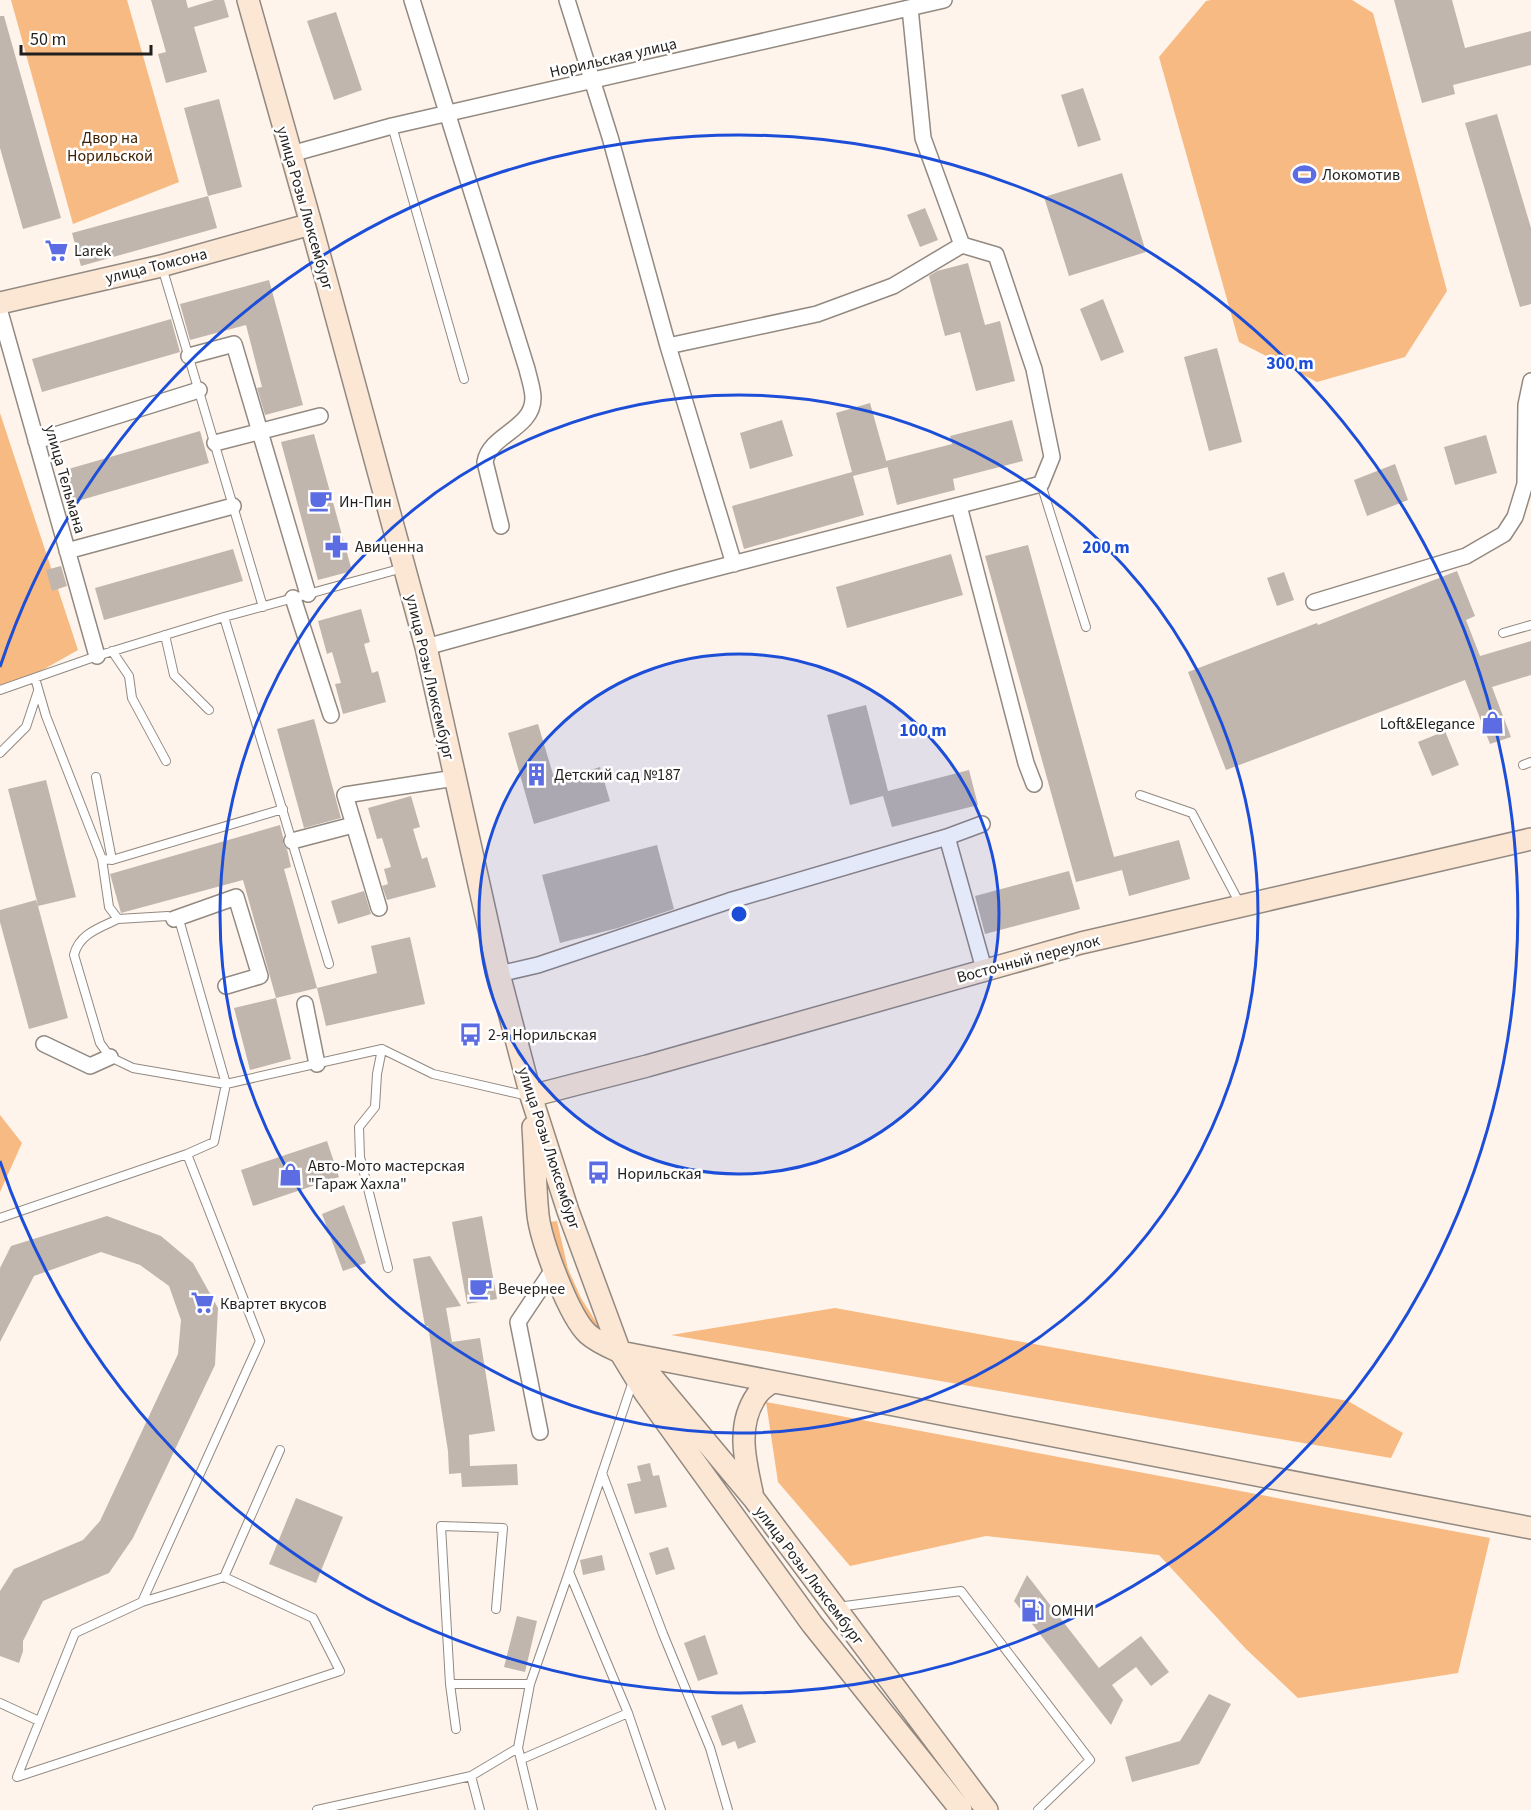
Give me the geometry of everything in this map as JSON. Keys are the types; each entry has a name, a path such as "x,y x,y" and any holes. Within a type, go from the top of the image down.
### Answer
{"main road":[{"name":"улица Розы Люксембург","path":"248,0 426,647 499,974 531,1096 568,1211 620,1352 645,1393 812,1624 962,1810"},
{"name":"улица Томсона","path":"0,303 161,266 311,224"},
{"name":"Восточный переулок","path":"531,1096 647,1066 1081,943 1531,839"},
{"path":"531,1096 538,1218 569,1306 587,1333 605,1346 620,1352 771,1383 1531,1528"},
{"name":"улица Розы Люксембург","path":"620,1352 642,1365 754,1499 987,1810"},
{"path":"754,1499 743,1454 744,1435 747,1419 757,1395 771,1383"},
{"path":"812,1624 834,1608"}],"street":[{"path":"412,0 527,369 533,398 530,411 521,423 487,454 486,462 501,526"},
{"path":"567,0 610,137 668,346 734,564"},
{"name":"Норильская улица","path":"291,154 392,126 938,1"},
{"path":"910,8 923,138 962,245"},
{"path":"426,647 1041,484 1052,457 1030,357 996,255 962,245 893,286 817,314 668,346"},
{"name":"улица Тельмана","path":"0,312 97,656"},
{"path":"189,356 234,344 308,594"},
{"path":"1314,602 1466,556 1504,534 1515,517 1525,484 1526,405 1531,381"},
{"path":"36,441 199,390"},
{"path":"215,443 320,416"},
{"path":"67,551 233,506"},
{"path":"958,506 1026,763 1034,784"},
{"path":"293,598 331,715"},
{"path":"379,908 345,795 455,778"},
{"path":"499,974 538,965 729,901 947,837 982,824"},
{"path":"292,841 353,825"},
{"path":"947,837 984,969"},
{"path":"174,919 236,897 260,976 226,986"},
{"path":"304,1004 317,1064"},
{"path":"44,1044 90,1066 110,1057"},
{"path":"540,1432 518,1322 554,1268"}],"lane":[{"path":"392,126 464,379"},
{"path":"161,266 263,606"},
{"path":"1041,484 1086,627"},
{"path":"0,690 112,651 224,617 405,568"},
{"path":"224,617 329,964"},
{"path":"1503,633 1531,625"},
{"path":"165,635 174,675 209,710"},
{"path":"112,651 129,676 132,698 166,761"},
{"path":"35,678 46,716 102,859 109,907 118,919"},
{"path":"0,753 26,727 39,690"},
{"path":"96,777 112,860"},
{"path":"1140,795 1192,813 1241,906"},
{"path":"102,859 112,860 283,809"},
{"path":"0,1218 187,1154 214,1142 226,1084 180,923 168,916 118,919 86,935 77,945 74,955 100,1043 110,1057 133,1068 226,1084 382,1050 433,1074 531,1096"},
{"path":"382,1050 377,1074 375,1107 359,1127 360,1157 388,1268"},
{"path":"142,1602 260,1341 187,1154"},
{"path":"533,1810 518,1748 530,1684 635,1374"},
{"path":"224,1578 280,1450"},
{"path":"603,1473 663,1634 710,1748 728,1810"},
{"path":"456,1729 450,1684 441,1526 503,1528 496,1610"},
{"path":"569,1572 628,1713 662,1810"},
{"path":"224,1578 313,1617 340,1671 16,1778 75,1633 142,1602 224,1578"},
{"path":"834,1608 961,1591 1090,1760 1038,1810"},
{"path":"450,1684 530,1684"},
{"path":"0,1703 39,1721"},
{"path":"522,1759 628,1713"},
{"path":"317,1810 471,1776 518,1748"},
{"path":"471,1776 480,1810"}],"green space":[{"name":"Двор на Норильской","path":"11,0 127,0 179,182 73,224"},
{"name":"Локомотив","path":"1352,0 1373,13 1447,291 1405,357 1317,382 1239,342 1159,57 1206,1"},
{"path":"0,413 78,650 0,694"},
{"path":"0,1115 22,1143 0,1192"},
{"path":"557,1221 568,1269 581,1298 603,1333 589,1322 557,1257 549,1222"},
{"path":"835,1308 1348,1401 1403,1433 1391,1458 671,1335"},
{"path":"766,1402 1490,1538 1458,1673 1298,1698 1246,1649 1159,1555 986,1536 850,1566 778,1482"}],"building":[{"path":"151,0 186,0 188,8 214,0 224,0 229,17 194,27 207,72 166,83 158,54 166,52"},
{"path":"1394,0 1452,0 1465,48 1531,31 1531,65 1453,85 1455,94 1422,103"},
{"path":"336,12 362,90 334,100 307,21"},
{"path":"0,16 4,16 61,218 23,229 0,148"},
{"path":"1083,88 1101,140 1078,147 1061,95"},
{"path":"219,99 242,187 208,196 184,108"},
{"path":"1497,114 1531,228 1531,304 1520,307 1465,123"},
{"path":"1122,173 1146,252 1069,276 1044,197"},
{"path":"208,196 217,228 81,266 72,233"},
{"path":"925,208 938,240 920,247 907,215"},
{"path":"968,263 985,325 1000,321 1015,381 976,391 960,332 945,336 929,276 937,271"},
{"path":"269,280 303,405 265,415 257,388 262,387 246,325 190,340 180,304"},
{"path":"1103,299 1124,352 1101,361 1080,309"},
{"path":"171,319 180,352 42,392 32,359"},
{"path":"1217,348 1242,442 1209,451 1184,357"},
{"path":"870,403 888,467 853,476 864,515 744,549 732,506 852,472 836,413"},
{"path":"782,420 793,456 750,469 740,433"},
{"path":"1012,420 1023,461 953,479 955,490 897,505 886,461 952,444 950,436"},
{"path":"200,431 209,463 74,502 65,470"},
{"path":"314,434 352,571 318,580 281,442"},
{"path":"1486,435 1497,473 1455,485 1444,447"},
{"path":"1395,464 1408,500 1367,516 1354,480"},
{"path":"1028,545 1114,857 1179,840 1190,879 1129,896 1122,870 1076,882 985,556"},
{"path":"233,549 243,581 104,620 95,588"},
{"path":"951,554 963,595 847,628 836,587"},
{"path":"61,566 67,586 52,591 46,570"},
{"path":"1457,571 1475,616 1466,620 1480,656 1531,641 1531,675 1492,687 1511,737 1490,744 1465,680 1226,770 1188,672"},
{"path":"1284,572 1294,600 1277,606 1267,578"},
{"path":"361,609 370,642 364,644 372,673 378,671 386,702 343,714 335,684 341,683 332,652 327,654 318,621"},
{"path":"866,705 888,791 969,770 978,805 892,827 883,796 850,805 827,715"},
{"path":"314,719 341,818 304,828 277,729"},
{"name":"Детский сад №187","path":"538,724 555,781 600,767 610,801 534,824 508,733"},
{"path":"1445,731 1459,765 1432,776 1418,742"},
{"path":"46,780 76,897 38,906 68,1018 29,1029 0,922 0,910 36,900 38,905 8,789"},
{"path":"411,796 420,827 413,829 422,859 427,857 436,887 387,900 382,886 388,884 384,869 391,867 382,838 377,839 368,808"},
{"path":"280,825 283,844 287,849 291,867 284,869 317,988 276,998 243,880 121,913 110,874"},
{"path":"657,845 674,909 618,928 560,943 542,875"},
{"path":"1069,871 1080,909 985,934 975,896"},
{"path":"364,891 371,914 338,924 331,901"},
{"path":"410,937 425,1004 326,1026 317,988 377,973 371,946"},
{"path":"276,998 291,1059 250,1070 234,1008"},
{"name":"Авто-Мото мастерская \"Гараж Хахла\"","path":"327,1141 339,1177 253,1206 241,1170"},
{"path":"344,1205 366,1263 343,1271 322,1214"},
{"path":"107,1216 161,1236 193,1263 218,1308 215,1365 133,1538 109,1573 43,1601 23,1641 19,1663 0,1656 0,1591 14,1569 83,1540 100,1521 178,1354 181,1320 169,1286 140,1265 101,1252 34,1276 0,1342 0,1268 11,1246"},
{"path":"482,1216 497,1299 467,1304 452,1222"},
{"path":"430,1256 461,1306 446,1308 452,1342 480,1338 495,1431 469,1435 470,1466 517,1464 518,1485 462,1487 461,1473 449,1474 448,1451 428,1326 425,1326 413,1259"},
{"path":"650,1463 653,1476 659,1475 667,1507 635,1514 627,1484 641,1481 637,1466"},
{"path":"296,1498 343,1517 316,1583 269,1564"},
{"path":"668,1547 675,1569 656,1575 649,1553"},
{"path":"602,1555 605,1570 583,1575 580,1560"},
{"path":"1027,1575 1099,1668 1141,1636 1169,1672 1151,1686 1136,1667 1112,1685 1123,1700 1111,1725 1014,1601"},
{"path":"517,1616 537,1621 525,1672 504,1667"},
{"path":"705,1635 718,1674 698,1681 684,1643"},
{"path":"1209,1694 1231,1704 1199,1764 1132,1782 1125,1757 1180,1741"},
{"path":"742,1704 756,1742 738,1749 735,1741 722,1746 711,1716"}],"place":[{"name":"Локомотив","path":"1304,174"},
{"name":"Larek","path":"56,250"},
{"name":"Ин-Пин","path":"321,501"},
{"name":"Авиценна","path":"337,546"},
{"name":"Loft&Elegance","path":"1493,723"},
{"name":"Детский сад №187","path":"536,774"},
{"name":"2-я Норильская","path":"470,1034"},
{"name":"Норильская","path":"599,1173"},
{"name":"Авто-Мото мастерская \"Гараж Хахла\"","path":"290,1174"},
{"name":"Вечернее","path":"480,1288"},
{"name":"Квартет вкусов","path":"202,1303"},
{"name":"ОМНИ","path":"1033,1610"}]}
